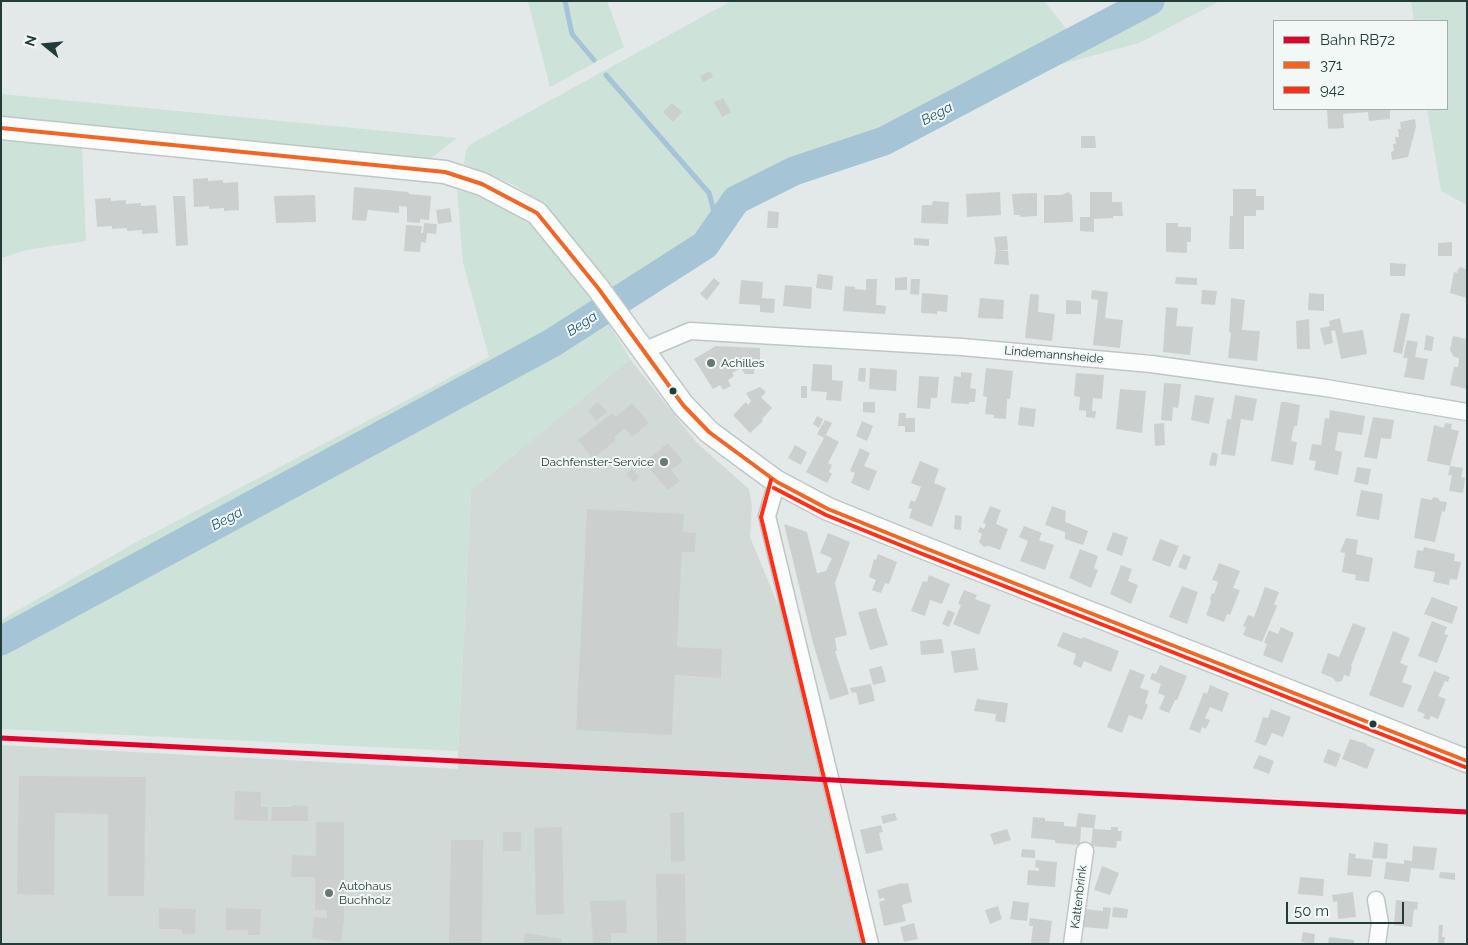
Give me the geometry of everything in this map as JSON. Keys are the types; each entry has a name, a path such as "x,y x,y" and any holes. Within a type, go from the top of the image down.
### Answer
{"street":[{"path":"1,128 445,172 482,184 537,212 598,288 683,405 709,432 777,482 828,509 890,534 1467,760"},
{"name":"Lindemannsheide","path":"637,343 690,332 962,347 1152,364 1326,388 1467,412"},
{"path":"777,482 767,516 870,944"},
{"name":"Kattenbrink","path":"1072,944 1084,851"},
{"path":"1376,900 1380,923 1377,944"}],"shaded area":[{"path":"630,359 697,443 749,489 752,506 750,537 781,612 864,944 1,944 1,745 458,769 471,490"}],"green space":[{"path":"528,1 607,1 624,47 550,87"},
{"path":"731,1 1044,1 1069,32 1123,1 1220,1 1139,43 1036,71 1067,33 879,137 790,165 730,195 696,241 618,294 541,203 514,185 464,164 466,150 471,144"},
{"path":"1411,1 1467,1 1467,205 1441,191 1427,110 1448,110 1448,20 1414,20"},
{"path":"1,94 457,138 429,160 1,119"},
{"path":"1,137 82,145 86,241 26,250 1,258"},
{"path":"457,190 479,195 529,218 590,292 630,359 471,490 458,751 1,729 1,620 133,544 489,357 463,263"}],"building":[{"path":"710,71 713,77 703,82 700,76"},
{"path":"723,98 731,112 722,117 714,102"},
{"path":"672,103 682,112 673,122 663,112"},
{"path":"1327,110 1390,110 1390,119 1369,121 1368,112 1343,114 1344,128 1328,128"},
{"path":"1415,119 1416,127 1408,157 1392,160 1391,152 1394,151 1393,144 1396,144 1395,137 1399,137 1398,129 1401,129 1400,122"},
{"path":"1081,136 1095,136 1096,148 1081,148"},
{"path":"208,178 208,181 223,180 223,183 238,182 239,210 209,209 209,206 194,207 193,179"},
{"path":"354,187 431,196 429,220 420,219 420,223 407,222 407,207 399,206 399,213 368,210 366,221 352,220"},
{"path":"1233,189 1256,189 1256,196 1264,196 1264,210 1256,210 1256,216 1244,216 1244,249 1229,249 1230,216 1233,216"},
{"path":"1000,192 1001,215 967,217 966,194"},
{"path":"1068,192 1072,195 1073,222 1044,223 1044,195 1062,195"},
{"path":"1090,192 1112,192 1112,202 1122,202 1123,216 1094,219 1094,232 1080,231 1080,217 1090,217"},
{"path":"1037,193 1037,216 1021,217 1020,215 1014,215 1012,194"},
{"path":"315,195 316,222 276,223 274,196"},
{"path":"173,196 185,196 188,245 176,246"},
{"path":"111,198 111,201 126,200 126,204 156,205 158,233 142,234 142,230 112,229 112,226 97,227 95,199"},
{"path":"933,201 949,202 948,224 921,223 922,205 932,205"},
{"path":"450,208 452,222 438,224 436,210"},
{"path":"768,211 779,212 778,228 767,228"},
{"path":"424,223 437,224 436,234 427,233 426,243 421,242 420,252 404,251 406,225 422,226 421,233 423,233"},
{"path":"1166,223 1178,223 1178,227 1191,227 1191,242 1187,242 1187,253 1166,252"},
{"path":"1007,236 1008,250 996,250 994,237"},
{"path":"914,238 929,239 929,246 914,245"},
{"path":"1452,242 1452,256 1438,256 1438,243"},
{"path":"996,250 1008,251 1009,265 994,264"},
{"path":"1390,263 1406,264 1405,276 1390,276"},
{"path":"1461,267 1467,270 1467,298 1450,293 1454,272 1457,273"},
{"path":"818,274 833,276 832,290 816,288"},
{"path":"907,277 907,290 895,290 895,278"},
{"path":"1176,277 1197,278 1197,285 1175,284"},
{"path":"714,278 720,283 707,300 700,294"},
{"path":"866,279 877,279 876,305 886,306 885,314 843,311 845,286 866,290"},
{"path":"911,279 920,279 919,295 910,294"},
{"path":"741,280 763,282 762,298 775,299 774,313 760,312 760,305 739,304"},
{"path":"785,285 812,287 811,309 783,306"},
{"path":"1092,290 1108,292 1105,318 1123,320 1120,348 1093,345 1098,300 1091,299"},
{"path":"1202,290 1217,291 1215,305 1201,304"},
{"path":"922,293 948,295 947,312 937,311 937,314 921,313"},
{"path":"1309,293 1324,294 1324,311 1308,310"},
{"path":"1030,294 1039,295 1038,312 1055,314 1052,341 1025,338"},
{"path":"980,298 1004,300 1003,319 978,318"},
{"path":"1231,298 1245,300 1242,330 1260,331 1257,361 1228,358 1231,333 1229,332"},
{"path":"1066,300 1081,301 1081,314 1066,314"},
{"path":"1166,307 1178,308 1176,326 1193,327 1190,355 1163,352"},
{"path":"1401,313 1410,314 1402,354 1393,352"},
{"path":"1340,318 1343,333 1363,330 1367,354 1341,359 1335,330 1331,331 1333,343 1324,345 1320,328 1330,326 1329,321"},
{"path":"1309,319 1310,349 1297,349 1296,321"},
{"path":"1426,335 1434,337 1432,351 1424,350"},
{"path":"1453,336 1467,339 1467,389 1450,385 1454,367 1458,367 1459,358 1454,357 1450,350"},
{"path":"1407,340 1418,342 1415,357 1428,359 1424,380 1404,377 1408,358 1403,358"},
{"path":"716,346 760,348 760,361 755,362 754,374 745,374 741,368 732,373 734,376 728,380 731,386 723,390 720,385 713,389 694,359"},
{"path":"813,364 832,365 832,380 843,381 841,401 826,400 827,392 811,391"},
{"path":"859,368 866,368 865,382 858,381"},
{"path":"870,368 897,370 896,391 869,389"},
{"path":"986,368 1013,371 1010,399 1007,399 1006,419 994,418 994,415 985,414 987,397 983,396"},
{"path":"961,372 972,373 970,388 976,389 975,402 969,402 969,404 951,403 954,376 961,377"},
{"path":"1076,373 1104,375 1102,399 1093,398 1092,411 1096,411 1095,418 1086,417 1086,411 1079,410 1080,397 1074,396"},
{"path":"919,376 939,377 937,398 931,398 930,409 917,408"},
{"path":"1164,383 1181,384 1178,408 1173,407 1172,421 1161,420"},
{"path":"801,386 807,386 807,398 801,398"},
{"path":"760,387 766,392 761,397 772,408 762,419 763,421 750,433 733,415 746,402 748,405 751,401 746,393"},
{"path":"1120,389 1146,391 1142,433 1116,429"},
{"path":"1195,395 1214,398 1209,424 1191,420"},
{"path":"1235,395 1257,399 1253,421 1241,419 1235,456 1221,454 1227,419 1231,419"},
{"path":"598,402 607,412 596,421 588,410"},
{"path":"863,402 875,402 875,413 863,412"},
{"path":"1281,402 1300,405 1297,426 1294,426 1291,441 1297,442 1293,465 1271,461"},
{"path":"632,403 649,423 632,437 625,428 614,437 616,440 593,459 578,440 612,413 616,417"},
{"path":"1020,407 1036,409 1034,427 1018,425"},
{"path":"1330,410 1365,416 1362,435 1338,432 1335,450 1342,452 1338,475 1314,470 1316,461 1309,460 1312,444 1321,445 1325,418 1329,419"},
{"path":"899,413 906,413 906,418 915,418 915,432 905,432 905,426 898,426"},
{"path":"817,416 823,419 819,428 813,424"},
{"path":"1373,417 1394,420 1391,439 1381,438 1377,459 1364,457"},
{"path":"825,420 832,423 826,435 839,442 828,463 832,465 829,472 832,474 827,483 806,472 824,438 817,434"},
{"path":"862,421 873,426 867,441 856,436"},
{"path":"1164,423 1165,445 1155,446 1154,424"},
{"path":"1445,423 1452,424 1451,429 1459,431 1450,466 1427,461 1434,425 1444,428"},
{"name":"Dachfenster-Service","path":"668,443 683,461 671,470 680,481 668,490 644,462"},
{"path":"795,445 807,452 801,465 788,458"},
{"path":"860,448 870,453 864,466 877,471 869,491 851,483 855,473 850,471"},
{"path":"1212,452 1218,454 1216,466 1209,465"},
{"path":"920,461 939,469 934,483 946,488 932,527 909,518 912,509 908,508 911,500 915,502 921,487 911,483"},
{"path":"1450,466 1463,468 1461,477 1465,478 1463,493 1449,491 1452,475 1448,475"},
{"path":"1357,467 1371,469 1368,485 1354,482"},
{"path":"632,469 639,477 633,482 626,474"},
{"path":"1361,490 1383,494 1379,520 1356,516"},
{"path":"1434,497 1440,501 1447,502 1445,512 1442,511 1435,542 1414,538 1421,498 1431,500"},
{"path":"990,506 1001,510 996,524 1008,529 1000,550 989,546 984,547 979,542 982,534 978,532 980,527 984,529 986,524 983,523"},
{"path":"1052,506 1066,511 1065,522 1088,531 1083,545 1065,539 1065,532 1045,525"},
{"path":"587,509 684,514 683,532 696,533 695,552 682,552 677,647 722,649 721,678 675,675 672,735 576,730"},
{"path":"955,515 962,516 961,530 954,529"},
{"path":"784,524 807,532 817,573 826,571 832,558 820,553 828,533 850,542 835,583 847,635 835,638 837,651 835,651 849,694 830,700 813,643"},
{"path":"1024,526 1042,533 1039,540 1054,545 1045,570 1020,561 1028,541 1019,537"},
{"path":"1113,532 1128,537 1122,556 1106,550"},
{"path":"1346,538 1358,540 1356,554 1373,558 1369,582 1355,580 1356,575 1342,572 1345,553 1340,552"},
{"path":"1160,539 1179,546 1170,567 1152,560"},
{"path":"1424,547 1455,554 1454,561 1461,562 1457,580 1450,579 1449,585 1433,582 1435,572 1414,568 1417,550 1423,551"},
{"path":"1080,549 1098,556 1094,568 1098,570 1091,588 1069,578"},
{"path":"878,554 897,562 889,584 885,583 881,593 872,590 876,580 869,577 874,559 876,560"},
{"path":"1183,554 1191,557 1186,570 1178,567"},
{"path":"1219,563 1240,571 1233,588 1240,590 1230,615 1227,614 1224,622 1206,615 1212,593 1214,594 1218,582 1212,580"},
{"path":"1121,565 1132,569 1128,581 1138,585 1131,604 1110,594"},
{"path":"929,575 950,584 942,604 930,600 925,616 911,611 923,581 927,582"},
{"path":"1182,586 1198,592 1187,624 1169,617"},
{"path":"1265,587 1279,592 1274,604 1277,606 1262,642 1243,635 1246,627 1243,626 1248,615 1254,617"},
{"path":"964,590 977,595 975,599 991,605 979,635 953,624 961,605 958,604"},
{"path":"1432,597 1458,607 1452,624 1424,614"},
{"path":"876,608 888,645 870,650 858,612"},
{"path":"948,610 955,613 949,627 942,624"},
{"path":"1432,621 1447,627 1444,634 1448,635 1437,663 1418,656"},
{"path":"1353,623 1366,628 1351,666 1349,677 1344,675 1342,681 1336,682 1333,678 1321,673 1328,653 1339,657"},
{"path":"1281,627 1294,633 1282,663 1263,655 1267,644 1264,643 1269,630 1278,634"},
{"path":"1393,631 1410,638 1400,663 1408,666 1402,682 1412,686 1403,708 1369,695"},
{"path":"1063,632 1082,639 1083,637 1119,651 1111,672 1084,661 1081,668 1073,664 1076,654 1057,646"},
{"path":"942,639 944,653 921,655 920,641"},
{"path":"975,648 978,670 954,673 951,651"},
{"path":"1160,665 1187,676 1177,700 1175,700 1169,713 1159,709 1165,696 1158,693 1161,684 1150,679 1152,673 1156,674"},
{"path":"882,666 886,682 873,685 869,669"},
{"path":"1130,669 1145,675 1140,688 1149,691 1145,703 1148,705 1142,720 1129,715 1122,733 1107,727"},
{"path":"1434,671 1450,677 1448,682 1445,681 1438,696 1446,699 1438,719 1431,716 1429,720 1423,718 1425,714 1417,711"},
{"path":"871,684 875,701 859,705 856,692 852,693 850,688"},
{"path":"1210,685 1229,693 1222,712 1210,707 1205,718 1210,720 1206,729 1202,727 1200,733 1189,729 1204,692 1207,694"},
{"path":"977,699 1008,703 1005,723 995,721 996,714 974,711"},
{"path":"1271,709 1291,717 1283,737 1272,733 1266,746 1255,742 1263,717 1268,718"},
{"path":"1350,739 1367,744 1375,749 1367,769 1342,759"},
{"path":"1328,749 1341,754 1336,767 1323,762"},
{"path":"1259,755 1274,761 1269,774 1253,768"},
{"path":"19,776 146,777 144,896 108,896 108,814 55,813 54,895 17,894"},
{"path":"235,791 261,792 261,807 268,807 268,821 234,820"},
{"path":"292,805 308,806 308,821 271,821 272,807 292,807"},
{"path":"684,812 685,861 671,862 670,813"},
{"path":"895,813 897,820 883,824 881,816"},
{"path":"1078,813 1096,815 1094,829 1111,830 1111,827 1118,827 1118,831 1122,831 1121,841 1117,841 1116,848 1091,846 1093,828 1081,827 1080,845 1055,843 1055,840 1031,838 1033,817 1045,818 1045,821 1064,822 1064,826 1076,827"},
{"name":"Autohaus Buchholz","path":"316,822 344,822 344,920 341,942 312,938 314,917 327,918 327,910 315,910 315,877 291,877 292,855 316,856"},
{"path":"881,825 883,832 879,833 883,850 866,854 860,830"},
{"path":"562,827 564,914 536,915 534,828"},
{"path":"1007,829 1011,840 994,845 990,834"},
{"path":"503,832 521,832 521,851 503,851"},
{"path":"451,840 483,840 482,944 449,944"},
{"path":"1374,842 1388,844 1387,859 1372,858"},
{"path":"1413,846 1437,848 1434,870 1411,868 1409,882 1384,879 1386,862 1404,864 1404,860 1412,861"},
{"path":"1022,849 1035,850 1035,858 1021,857"},
{"path":"1349,853 1356,854 1355,858 1373,860 1371,877 1347,875"},
{"path":"1036,860 1057,862 1055,887 1027,885 1028,870 1039,871 1039,868 1035,867"},
{"path":"1102,866 1119,873 1110,895 1094,890"},
{"path":"1440,872 1455,873 1455,880 1439,878"},
{"path":"656,874 685,874 686,944 657,944"},
{"path":"1300,877 1324,879 1323,896 1298,894"},
{"path":"908,883 912,902 902,905 906,921 884,926 879,902 885,900 884,898 879,899 877,890"},
{"path":"1353,892 1356,917 1338,919 1337,901 1333,902 1332,895"},
{"path":"626,900 627,933 611,933 611,944 593,944 590,901"},
{"path":"1396,900 1418,902 1417,910 1414,909 1412,927 1394,925"},
{"path":"1013,901 1029,903 1027,921 1010,919"},
{"path":"998,906 1002,919 990,924 985,910"},
{"path":"1103,907 1111,908 1108,929 1083,927 1085,909 1103,911"},
{"path":"1113,907 1128,909 1127,918 1112,917"},
{"path":"159,908 196,909 195,934 182,934 182,929 159,929"},
{"path":"226,908 261,909 260,935 248,935 248,930 226,930"},
{"path":"1030,918 1052,921 1049,944 1031,943 1033,926 1029,926"},
{"path":"914,923 918,939 904,942 900,927"},
{"path":"1439,925 1443,925 1442,937 1445,937 1444,944 1438,944"},
{"path":"1303,932 1315,934 1314,944 1301,942"},
{"path":"525,933 562,939 561,944 523,944"},
{"path":"1329,937 1354,940 1354,944 1328,944"}],"waterway":[{"path":"565,1 572,34 594,60"},
{"name":"Bega","path":"1,641 552,343 705,245 736,200 794,171 884,141 1150,1"},
{"path":"606,75 709,193 718,226"}],"rail line":[{"name":"RB72","path":"1,738 1467,812"}],"transit line":[{"name":"371","path":"1,128 445,172 482,184 537,213 598,288 683,405 709,432 777,482 828,509 917,545 1467,761"},
{"name":"942","path":"771,480 761,517 864,944"},
{"name":"942","path":"774,488 826,515 915,551 1465,767"}],"place":[{"name":"Achilles","path":"711,363"},
{"name":"Dachfenster-Service","path":"664,462"},
{"name":"Autohaus Buchholz","path":"329,893"}]}
